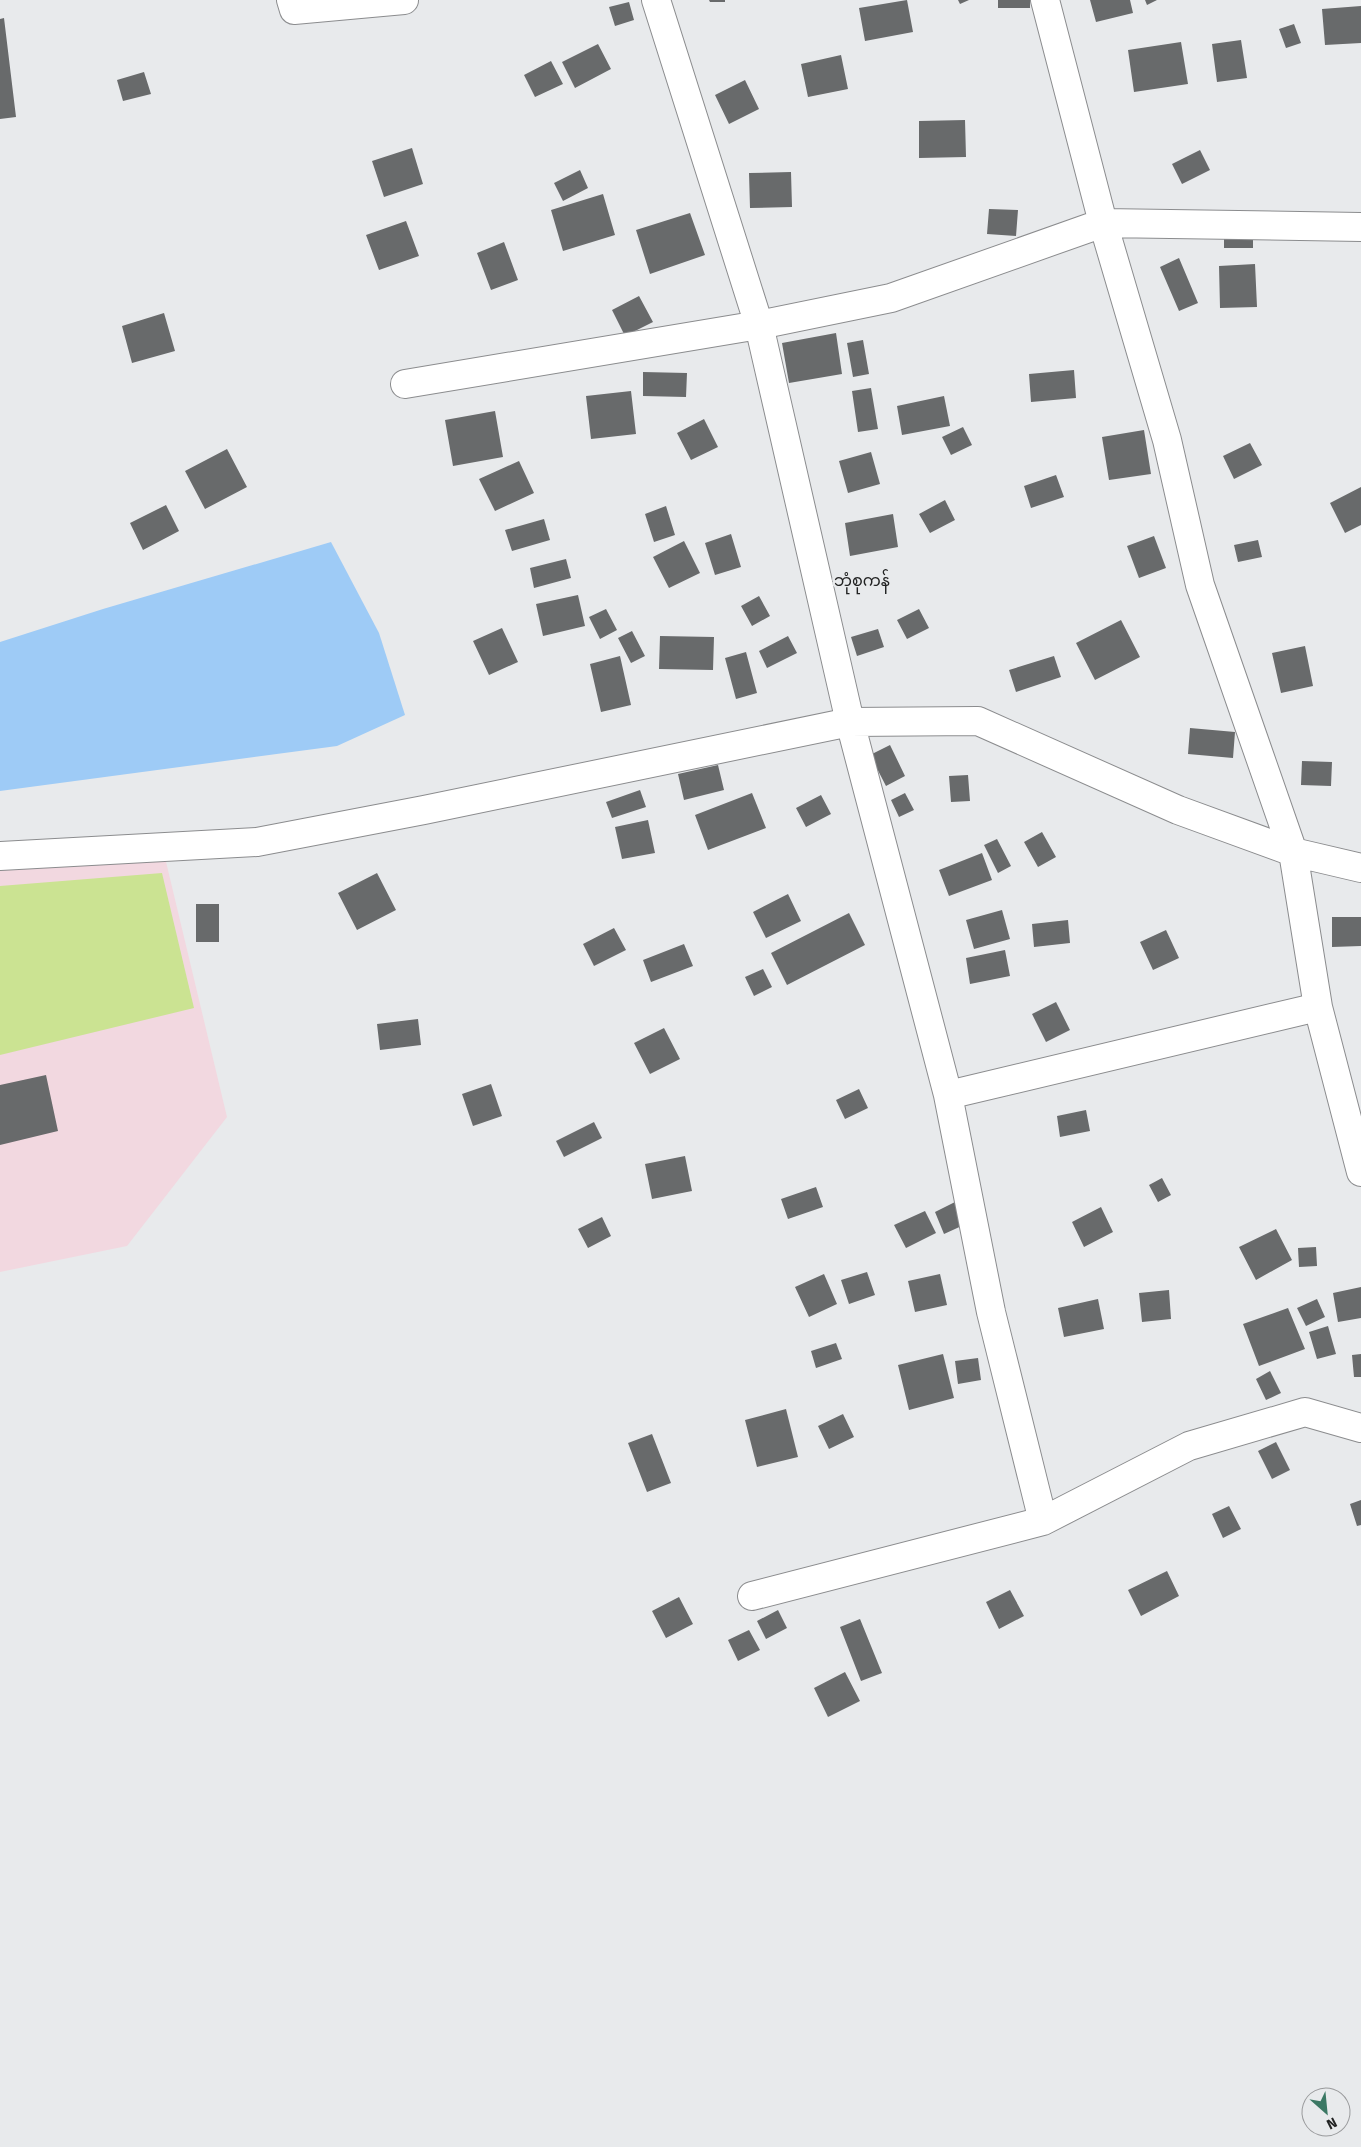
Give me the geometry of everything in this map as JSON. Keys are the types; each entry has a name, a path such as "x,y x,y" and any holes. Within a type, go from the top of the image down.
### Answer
{"street":[{"path":"291,0 294,10 404,0"},
{"path":"656,0 759,325 850,722 948,1094 991,1312 1043,1521"},
{"path":"1045,0 1103,223 1167,440 1200,586 1293,852 1318,1007 1361,1172"},
{"path":"405,384 759,325 891,298 1103,223 1361,227"},
{"path":"0,856 257,842 424,810 850,722 978,721 1178,810 1293,852 1361,868"},
{"path":"948,1094 1318,1007"},
{"path":"752,1596 1043,1521 1188,1446 1305,1412 1361,1428"}],"shaded area":[{"path":"162,845 227,1117 127,1246 0,1272 0,862"}],"green space":[{"path":"162,873 194,1008 0,1055 0,886"}],"water":[{"path":"331,542 379,633 405,715 337,746 0,791 0,642 103,609"}],"building":[{"path":"709,0 725,0 725,2 710,2"},
{"path":"907,0 913,32 865,41 859,8"},
{"path":"958,0 969,0 960,4"},
{"path":"998,0 1030,0 1030,8 998,8"},
{"path":"1090,0 1130,0 1133,13 1096,22"},
{"path":"1145,0 1157,0 1147,5"},
{"path":"629,2 634,20 615,26 609,7"},
{"path":"1361,6 1361,43 1325,45 1322,9"},
{"path":"4,18 16,117 0,119 0,19"},
{"path":"1294,24 1301,43 1286,48 1279,29"},
{"path":"1241,40 1247,78 1217,82 1212,44"},
{"path":"1181,42 1188,84 1134,92 1128,50"},
{"path":"598,44 611,69 575,88 562,62"},
{"path":"841,55 848,89 808,97 801,64"},
{"path":"551,61 563,84 535,97 524,75"},
{"path":"144,72 151,94 123,101 117,80"},
{"path":"745,80 759,109 729,124 715,95"},
{"path":"965,120 966,157 919,158 919,121"},
{"path":"412,148 423,184 384,197 372,161"},
{"path":"1200,150 1210,170 1182,184 1172,164"},
{"path":"580,170 588,188 563,201 554,183"},
{"path":"791,172 792,207 750,208 749,173"},
{"path":"603,194 615,235 563,251 551,210"},
{"path":"989,209 1018,210 1016,236 987,234"},
{"path":"690,213 705,255 650,274 636,230"},
{"path":"406,221 419,256 379,270 366,235"},
{"path":"1224,232 1253,233 1253,248 1224,248"},
{"path":"504,242 518,280 491,290 477,253"},
{"path":"1179,258 1198,303 1179,311 1160,267"},
{"path":"1255,264 1257,307 1220,308 1219,266"},
{"path":"639,296 653,322 625,336 612,310"},
{"path":"164,313 175,351 132,363 122,326"},
{"path":"836,333 842,374 789,383 782,343"},
{"path":"863,340 869,374 853,377 847,343"},
{"path":"1074,370 1076,398 1031,402 1029,374"},
{"path":"643,372 687,373 686,397 643,396"},
{"path":"871,388 878,429 858,432 852,391"},
{"path":"631,391 636,434 591,439 586,396"},
{"path":"944,396 950,426 902,435 897,406"},
{"path":"495,411 503,457 453,466 445,420"},
{"path":"704,419 718,447 691,460 677,433"},
{"path":"963,427 972,445 951,455 942,437"},
{"path":"1144,430 1151,474 1109,480 1102,437"},
{"path":"1250,443 1262,465 1234,479 1223,456"},
{"path":"227,449 247,487 205,509 185,471"},
{"path":"871,452 880,484 848,493 839,461"},
{"path":"519,461 534,493 495,511 479,479"},
{"path":"1056,475 1064,497 1031,508 1024,486"},
{"path":"1361,487 1361,525 1345,533 1330,503"},
{"path":"945,500 955,520 930,533 919,514"},
{"path":"166,505 179,531 143,550 130,523"},
{"path":"666,506 675,535 654,542 645,514"},
{"path":"893,514 898,547 850,556 845,523"},
{"path":"544,519 550,540 512,551 505,530"},
{"path":"731,534 741,567 715,575 705,543"},
{"path":"1154,536 1166,568 1139,578 1127,546"},
{"path":"1258,540 1262,557 1238,562 1234,545"},
{"path":"684,541 700,573 669,588 653,557"},
{"path":"566,559 571,578 534,588 530,568"},
{"path":"578,595 585,626 543,636 536,604"},
{"path":"759,596 770,616 752,626 741,606"},
{"path":"606,609 617,630 600,639 589,617"},
{"path":"919,609 929,628 907,639 897,620"},
{"path":"1121,620 1140,657 1095,680 1076,643"},
{"path":"502,628 518,662 489,675 473,641"},
{"path":"878,629 884,647 857,656 851,637"},
{"path":"632,631 645,656 631,663 618,638"},
{"path":"660,636 714,637 713,670 659,669"},
{"path":"788,636 797,653 767,668 759,651"},
{"path":"1305,646 1313,686 1281,693 1272,653"},
{"path":"746,652 757,693 736,699 725,658"},
{"path":"620,656 631,705 601,712 590,664"},
{"path":"1054,656 1061,677 1016,692 1009,670"},
{"path":"1190,728 1235,732 1233,758 1188,754"},
{"path":"890,745 905,776 886,786 870,755"},
{"path":"1302,761 1332,762 1331,786 1301,785"},
{"path":"718,765 724,790 684,800 678,774"},
{"path":"968,775 970,801 951,802 949,776"},
{"path":"640,790 646,807 612,818 606,802"},
{"path":"752,793 766,828 708,850 695,815"},
{"path":"905,793 914,810 899,817 891,800"},
{"path":"821,795 831,814 806,827 796,808"},
{"path":"648,820 655,853 622,859 615,827"},
{"path":"1042,832 1056,857 1038,867 1024,842"},
{"path":"997,839 1011,866 998,873 984,845"},
{"path":"982,853 992,880 949,896 939,870"},
{"path":"377,873 396,910 357,930 338,893"},
{"path":"788,894 801,921 766,938 753,912"},
{"path":"196,904 219,904 219,942 196,942"},
{"path":"1002,910 1010,939 974,949 966,920"},
{"path":"849,913 865,945 787,985 771,953"},
{"path":"1332,917 1361,917 1361,946 1332,947"},
{"path":"1068,920 1070,943 1034,947 1032,924"},
{"path":"614,928 626,950 594,966 583,944"},
{"path":"1166,930 1179,958 1153,970 1140,942"},
{"path":"684,944 693,966 651,982 643,960"},
{"path":"1005,950 1010,976 970,984 966,958"},
{"path":"763,969 772,987 754,996 745,977"},
{"path":"1056,1002 1070,1030 1046,1042 1032,1014"},
{"path":"418,1019 421,1045 380,1050 377,1024"},
{"path":"664,1028 680,1059 650,1074 634,1043"},
{"path":"46,1075 58,1131 0,1145 0,1085"},
{"path":"491,1084 502,1116 473,1126 462,1094"},
{"path":"859,1089 868,1108 845,1119 836,1100"},
{"path":"1086,1110 1090,1131 1060,1137 1057,1116"},
{"path":"594,1122 602,1138 564,1157 556,1141"},
{"path":"685,1156 692,1191 652,1199 645,1164"},
{"path":"1162,1178 1171,1195 1158,1202 1149,1185"},
{"path":"816,1187 823,1207 788,1219 781,1199"},
{"path":"955,1202 966,1224 944,1234 935,1212"},
{"path":"1101,1207 1113,1232 1084,1247 1072,1222"},
{"path":"925,1211 936,1233 906,1248 894,1225"},
{"path":"602,1217 611,1236 588,1248 578,1229"},
{"path":"1276,1229 1292,1260 1256,1280 1239,1247"},
{"path":"1316,1247 1317,1266 1299,1267 1298,1248"},
{"path":"867,1272 875,1295 849,1304 841,1280"},
{"path":"824,1274 837,1304 809,1317 795,1287"},
{"path":"940,1274 947,1305 915,1312 908,1281"},
{"path":"1361,1287 1361,1318 1338,1322 1333,1293"},
{"path":"1169,1290 1171,1319 1142,1322 1139,1293"},
{"path":"1098,1299 1104,1329 1064,1337 1058,1308"},
{"path":"1317,1299 1325,1317 1306,1326 1297,1308"},
{"path":"1288,1308 1305,1349 1259,1366 1243,1324"},
{"path":"1328,1326 1336,1354 1317,1359 1309,1332"},
{"path":"836,1343 842,1359 816,1368 811,1351"},
{"path":"943,1354 954,1398 909,1410 898,1365"},
{"path":"1361,1354 1361,1377 1354,1377 1352,1355"},
{"path":"978,1358 981,1380 958,1384 955,1361"},
{"path":"1270,1371 1281,1393 1266,1400 1256,1379"},
{"path":"786,1409 798,1457 757,1467 745,1420"},
{"path":"843,1414 854,1437 829,1449 818,1426"},
{"path":"652,1434 671,1483 647,1492 628,1443"},
{"path":"1276,1442 1290,1470 1272,1479 1258,1451"},
{"path":"1361,1500 1361,1525 1357,1526 1350,1504"},
{"path":"1229,1506 1241,1529 1223,1538 1212,1514"},
{"path":"1167,1571 1179,1596 1141,1616 1128,1590"},
{"path":"1010,1590 1024,1616 999,1629 986,1602"},
{"path":"679,1597 693,1624 666,1638 652,1611"},
{"path":"778,1610 787,1628 766,1639 757,1621"},
{"path":"860,1619 882,1673 861,1681 840,1627"},
{"path":"749,1630 760,1650 738,1661 728,1640"},
{"path":"845,1672 860,1701 828,1717 814,1688"}],"district":[{"name":"ဘုံစုကန်","path":"862,580"}]}
